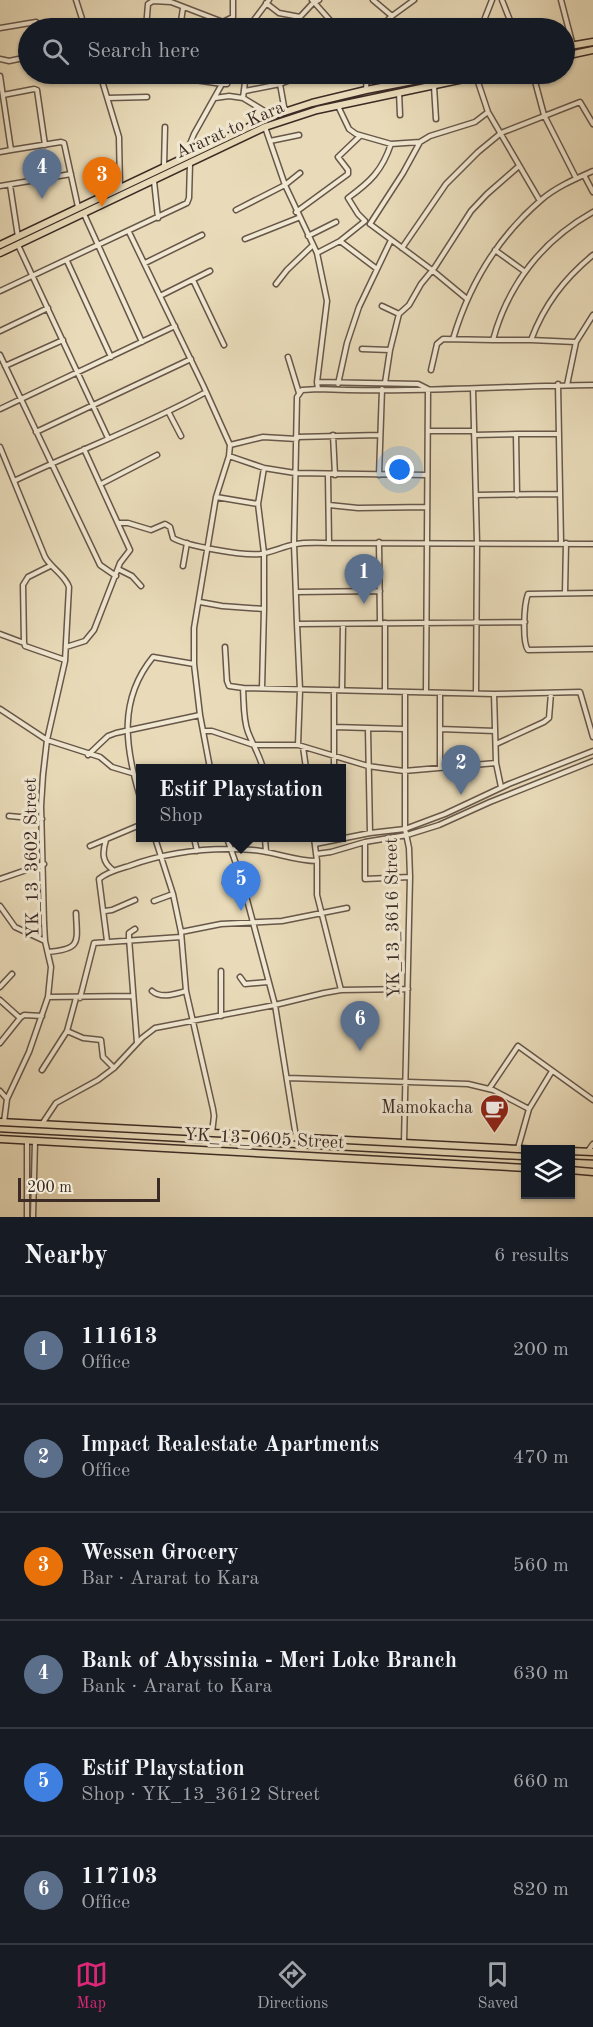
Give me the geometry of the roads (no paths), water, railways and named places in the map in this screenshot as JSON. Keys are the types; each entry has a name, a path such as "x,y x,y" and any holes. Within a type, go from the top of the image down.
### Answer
{"main road":[{"path":"575,46 593,42"},
{"path":"575,54 593,50"},
{"name":"Ararat to Kara","path":"0,254 265,128 402,84"},
{"name":"Ararat to Kara","path":"0,245 272,116 366,90 399,92 439,84"},
{"path":"213,143 216,151"},
{"name":"YK_13_0605 Street","path":"2,1122 521,1148"},
{"name":"YK_13_0605 Street","path":"0,1140 521,1168"},
{"path":"575,1151 590,1152"},
{"path":"575,1170 593,1172"}],"street":[{"path":"76,0 82,18"},
{"path":"231,18 233,17 233,0"},
{"path":"256,18 267,2 279,13 300,17 313,2 320,0"},
{"path":"374,0 392,16 414,0"},
{"path":"485,18 492,0"},
{"path":"502,0 509,18"},
{"path":"561,0 566,18"},
{"path":"147,18 148,4 153,1 171,1 183,8 212,18"},
{"path":"313,2 328,18"},
{"path":"182,18 183,8"},
{"path":"0,28 18,25"},
{"path":"0,59 9,61 18,59"},
{"path":"0,76 11,150"},
{"path":"103,84 119,137 120,188"},
{"path":"185,156 194,134 222,84 227,84"},
{"path":"243,98 245,84"},
{"path":"245,91 280,84 285,112"},
{"path":"366,84 366,90"},
{"path":"479,84 488,112 540,201"},
{"path":"536,84 544,115 576,178"},
{"path":"434,85 436,119"},
{"path":"3,95 37,90 45,145"},
{"path":"399,92 400,115"},
{"path":"215,99 225,96 243,98 272,116"},
{"path":"108,98 147,97"},
{"path":"402,248 446,184 501,133 580,102 593,124"},
{"path":"338,105 349,129 360,136 391,144 420,142 430,136 475,122 488,112"},
{"path":"0,122 6,121"},
{"path":"164,166 165,127"},
{"path":"265,128 298,218 316,253 327,301 318,389"},
{"path":"270,141 299,135"},
{"path":"296,212 348,174 348,170 338,157 360,136"},
{"path":"370,224 420,142"},
{"path":"0,152 64,143 78,208"},
{"path":"391,144 378,172 348,198 365,221 467,299"},
{"path":"0,291 129,232 188,201 190,163"},
{"path":"385,384 399,314 409,305 471,211 519,166"},
{"path":"453,339 467,299 495,250 540,201 576,178 593,171"},
{"path":"236,210 285,185 300,173"},
{"path":"0,186 71,174"},
{"path":"584,175 593,192"},
{"path":"154,181 158,218"},
{"path":"10,185 18,237"},
{"path":"493,340 503,307 524,271 561,233 593,212"},
{"path":"84,214 142,342"},
{"path":"245,239 298,218"},
{"path":"316,253 340,241 365,221"},
{"path":"308,236 336,222"},
{"path":"129,232 230,445 229,456 216,497 194,628 194,664 209,764"},
{"path":"145,263 202,235"},
{"path":"338,384 347,343 359,307 391,240"},
{"path":"340,241 378,269"},
{"path":"18,245 108,438"},
{"path":"276,284 312,246"},
{"path":"495,250 524,271"},
{"path":"531,340 543,313 560,286 593,255"},
{"path":"66,261 111,357"},
{"path":"160,296 210,271"},
{"path":"193,280 224,345"},
{"path":"382,306 399,314"},
{"path":"0,331 48,308"},
{"path":"567,385 576,342 593,315"},
{"path":"0,409 175,326"},
{"path":"431,370 437,345 443,339 576,342"},
{"path":"5,366 63,340"},
{"path":"362,349 390,350"},
{"path":"0,355 100,565 116,576"},
{"path":"288,357 299,393 297,397 294,544 301,746 305,764"},
{"path":"36,432 191,359"},
{"path":"317,382 418,384 428,389"},
{"path":"558,384 565,593"},
{"path":"299,393 302,390 318,389 473,389 558,384 593,385"},
{"path":"379,475 382,389"},
{"path":"426,692 428,389"},
{"path":"473,389 477,543 476,693"},
{"path":"14,481 84,448 169,413 206,392"},
{"path":"169,413 181,436"},
{"path":"428,431 559,434"},
{"path":"516,434 517,495"},
{"path":"333,435 335,475"},
{"path":"230,445 262,437 379,435"},
{"name":"YK_13_3602 Street","path":"0,447 50,566 67,582 69,587 65,661 47,741 42,819 45,941 51,967 48,997 29,1052 7,1099 2,1122"},
{"path":"66,647 85,641 94,630 118,568 130,550 84,448"},
{"path":"101,484 157,455"},
{"path":"229,456 264,468 295,474 427,475"},
{"path":"262,688 264,553 258,504 264,468"},
{"path":"328,475 329,543"},
{"path":"476,495 560,494"},
{"path":"216,497 258,504"},
{"path":"329,505 358,508 427,507"},
{"path":"119,523 137,525 150,530 165,524 170,527 176,540 209,548 257,554 294,544 379,542 593,544"},
{"path":"379,542 385,690"},
{"path":"183,566 187,543"},
{"path":"24,643 23,585 28,577 50,566"},
{"path":"118,568 132,576 141,586"},
{"path":"296,592 380,591"},
{"path":"593,593 528,594 525,622 525,647 528,650 593,649"},
{"path":"200,602 264,609"},
{"path":"297,624 525,622"},
{"path":"342,690 343,624"},
{"path":"0,634 24,643 25,646 36,651 65,661"},
{"path":"225,647 229,686 243,688 494,694 580,692 593,737"},
{"path":"136,778 133,773 127,729 129,703 153,657 194,664"},
{"path":"243,688 246,724 262,764"},
{"path":"334,690 334,764"},
{"name":"YK_13_3616 Street","path":"404,1143 410,877 405,829 405,692"},
{"path":"440,692 440,767"},
{"path":"496,744 549,718 551,693"},
{"path":"494,694 496,764 501,787"},
{"path":"0,709 47,741 100,757 111,767 133,773"},
{"path":"88,755 108,736 127,729 200,715"},
{"path":"334,727 404,729"},
{"path":"368,729 370,833"},
{"path":"440,729 495,731"},
{"path":"203,731 212,731 254,745 301,746 368,766 404,771 496,764"},
{"path":"346,837 405,829 445,814 501,787 593,751"},
{"path":"316,854 407,835 439,825 593,761"},
{"path":"9,816 42,819"},
{"path":"90,846 136,827"},
{"path":"106,839 103,856 107,866 114,871"},
{"path":"157,842 173,894 181,932 186,991 213,1108 212,1132"},
{"path":"195,842 197,851"},
{"path":"229,842 242,881 275,1005 296,1138"},
{"path":"265,842 266,852"},
{"path":"323,842 315,844 316,895 341,990"},
{"path":"365,842 365,879 410,877"},
{"path":"107,941 105,911 99,879 114,871 161,855 197,851 266,852 303,861 317,861"},
{"path":"0,879 44,864"},
{"path":"225,883 242,881"},
{"path":"154,901 173,894"},
{"path":"105,911 135,900"},
{"path":"0,906 15,927 45,941"},
{"path":"181,932 211,925 282,921 346,908"},
{"path":"48,952 66,950 75,944 78,936 76,913"},
{"path":"0,918 6,915"},
{"path":"135,929 129,933 137,1044"},
{"path":"42,1070 67,1030 75,998 94,943 181,937"},
{"path":"221,971 221,1016"},
{"path":"0,987 12,974"},
{"path":"240,976 245,984 268,982"},
{"path":"42,1124 56,1103 98,1080 114,1068 155,1028 341,990 408,989"},
{"path":"152,991 155,994 166,995 186,991"},
{"path":"48,997 132,996"},
{"path":"0,1000 20,1018"},
{"path":"0,1043 24,1015 42,1016"},
{"path":"67,1030 83,1038 101,1040 103,1057 114,1068"},
{"path":"489,1089 518,1046 593,1100"},
{"path":"518,1148 529,1109 552,1071"},
{"path":"288,1078 468,1084 489,1089 529,1109"},
{"path":"0,1091 7,1099"},
{"path":"27,1141 27,1217"},
{"path":"33,1217 35,1141"},
{"path":"590,1152 593,1144"}],"tram line":[{"path":"0,1132 521,1160"},
{"path":"575,1159 593,1160"}],"place":[{"name":"Bank of Abyssinia - Meri Loke Branch","path":"42,199"},
{"name":"Wessen Grocery","path":"102,207"},
{"name":"111613","path":"364,604"},
{"name":"Impact Realestate Apartments","path":"461,795"},
{"name":"Estif Playstation","path":"241,911"},
{"name":"117103","path":"360,1051"},
{"name":"Mamokacha","path":"494,1134"}]}
